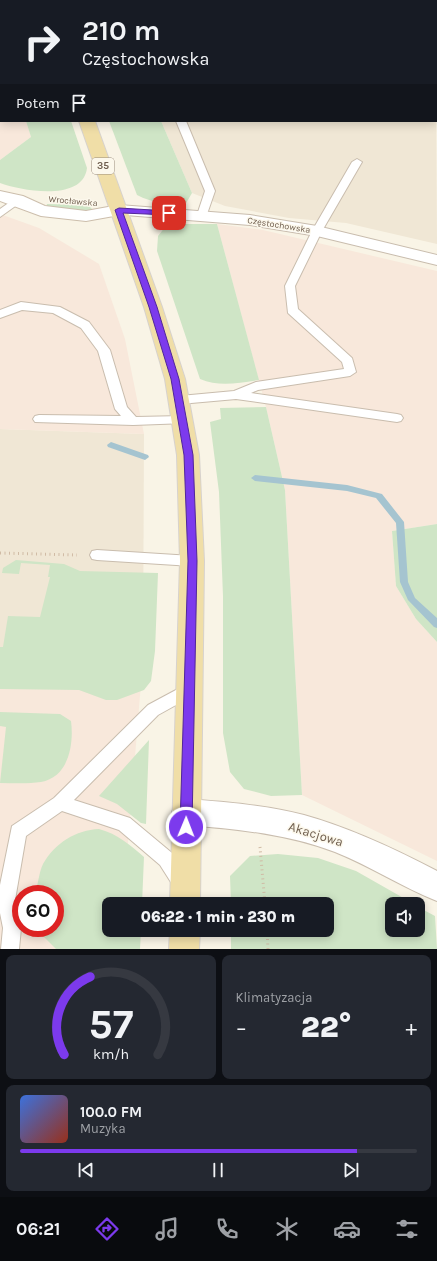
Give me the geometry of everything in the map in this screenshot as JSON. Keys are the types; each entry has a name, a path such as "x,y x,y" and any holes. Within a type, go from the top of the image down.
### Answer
{"main road":[{"name":"35","path":"87,122 153,307 182,410 191,487 192,561 185,897"},
{"path":"184,949 185,937"}],"street":[{"name":"Wrocławska","path":"0,196 18,200 41,211 86,216 119,210"},
{"name":"Częstochowska","path":"119,210 202,215 250,220 317,231 437,260"},
{"name":"Akacjowa","path":"186,812 276,822 340,840 407,870 437,887"}],"lane":[{"path":"181,122 210,191 202,215"},
{"path":"39,419 133,421 182,410 236,395 256,386 350,372 348,361 292,310 290,286 317,231 357,162"},
{"path":"0,214 18,200"},
{"path":"0,314 21,306 56,310 85,325 104,350 121,408 133,421"},
{"path":"236,395 397,418"},
{"path":"97,556 192,561"},
{"path":"10,949 12,928 6,900 18,832 60,803 153,710 189,690"},
{"path":"60,803 124,824 166,859 185,897"}],"path":[{"path":"0,553 97,556"},
{"path":"258,820 264,897"},
{"path":"267,937 268,949"}],"shaded area":[{"path":"0,122 26,122 31,137 0,160"},
{"path":"161,122 436,122 437,244 346,223 289,218 225,206 192,193"},
{"path":"0,214 39,228 99,264 125,339 144,434 0,429"},
{"path":"217,224 263,230 437,271 437,524 392,531 396,586 416,619 437,642 437,861 302,795 285,490 266,407"},
{"path":"0,429 144,434 143,659 0,658"},
{"path":"0,658 143,659 124,897 102,897 102,937 113,937 119,949 0,949"}],"green space":[{"path":"26,122 71,122 87,168 83,179 75,186 64,190 50,191 22,189 0,183 0,160 31,137"},
{"path":"109,122 161,122 192,193 185,205 166,204 137,195"},
{"path":"47,204 88,205 92,209 89,211 46,207"},
{"path":"184,224 217,224 259,380 221,384 200,379 157,251 158,236 166,226"},
{"path":"266,407 285,490 302,795 271,796 244,789 230,772 223,733 223,596 219,492 210,422 221,419 220,408"},
{"path":"437,524 437,642 416,619 396,586 392,531"},
{"path":"16,560 64,564 80,571 158,573 155,651 151,681 144,690 117,700 106,700 79,690 0,689 0,647 3,647 8,616 40,617 50,577 48,577 50,565 21,563 19,574 2,573 3,568"},
{"path":"0,712 60,714 71,721 72,740 68,758 64,767 58,774 41,782 0,783 6,727 0,726"},
{"path":"149,740 146,824 141,823 117,804 99,796"},
{"path":"99,829 118,837 144,857 142,897 102,897 102,937 141,937 140,949 56,949 44,937 64,937 64,885 37,885 43,864 60,844 74,835"},
{"path":"278,854 318,858 356,871 402,897 385,897 385,937 425,937 425,911 435,916 437,949 231,949 231,937 334,937 334,897 231,897 230,876 250,856"}],"waterway":[{"path":"111,445 145,457"},
{"path":"255,478 347,488 379,496 400,522 404,582 412,600 437,624"}],"route":[{"path":"169,213 119,210 153,307 175,379 182,410 188,455 191,487 192,561 186,827"}]}
